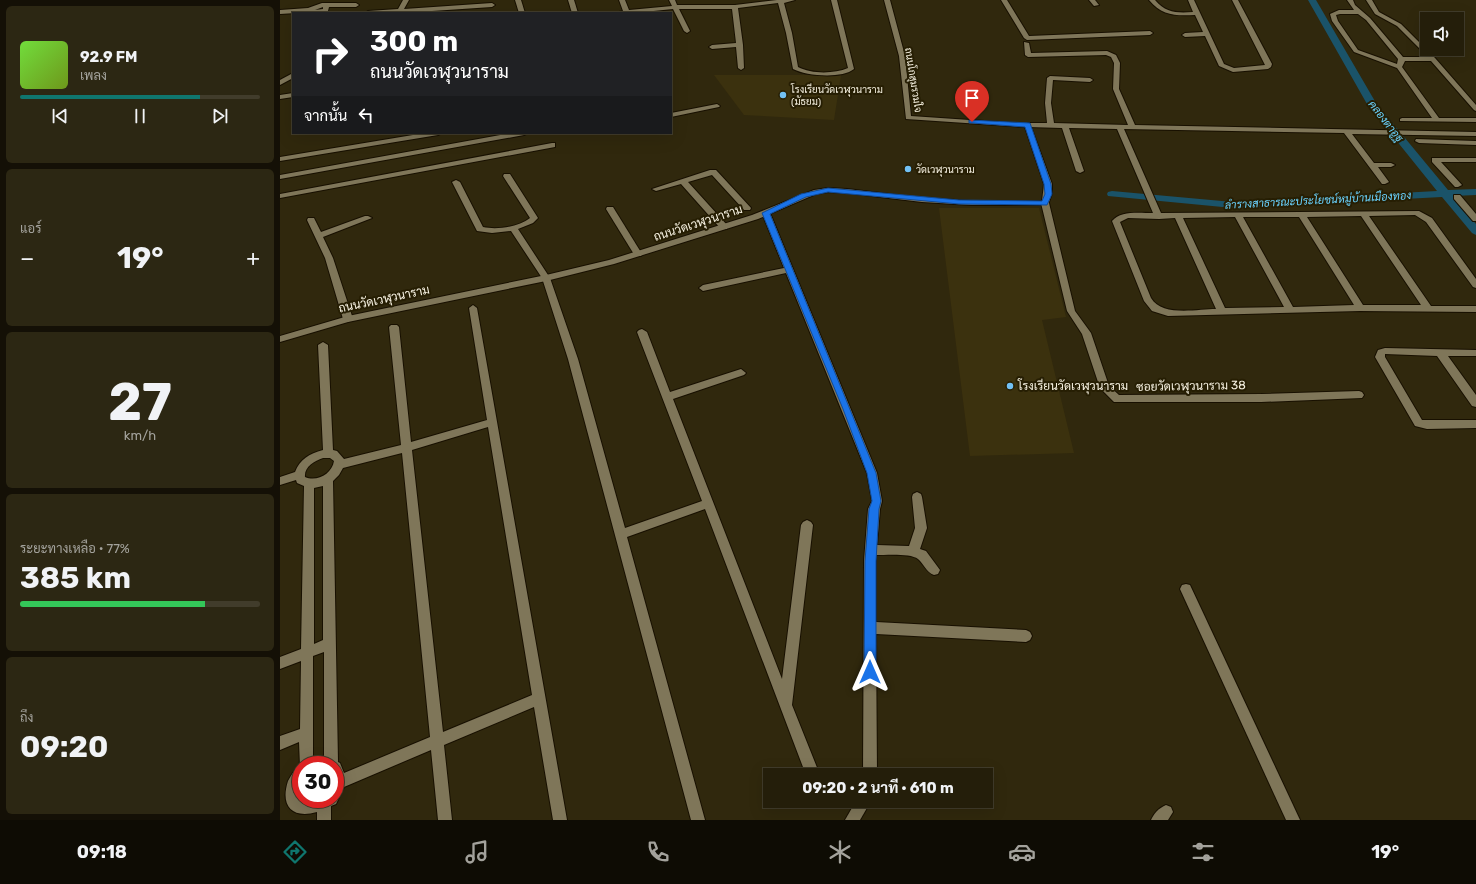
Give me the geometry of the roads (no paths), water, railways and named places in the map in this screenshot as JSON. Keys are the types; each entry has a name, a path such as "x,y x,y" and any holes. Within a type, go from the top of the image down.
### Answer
{"street":[{"path":"399,12 406,0"},
{"path":"445,10 450,0"},
{"path":"518,0 522,12"},
{"path":"571,0 575,12"},
{"path":"622,0 627,12 675,7 735,7 792,0"},
{"path":"672,0 687,31"},
{"path":"716,0 719,8"},
{"path":"781,1 789,33 795,68 805,72 842,73 851,68 834,0"},
{"name":"ถนนโกสุมรวมใจ","path":"887,0 902,56 908,118 1028,125"},
{"path":"1004,0 1028,38 1150,33"},
{"path":"1092,0 1096,5"},
{"path":"1152,0 1159,10 1168,13 1198,13"},
{"path":"1191,0 1221,65 1226,69 1240,70 1268,67 1269,64 1235,0"},
{"path":"1350,0 1401,59 1402,62 1399,67"},
{"path":"1369,0 1377,12 1399,25 1433,58 1476,109"},
{"path":"308,7 310,12 357,2"},
{"path":"280,12 316,6 324,9 352,11 357,2"},
{"path":"399,12 445,10 492,5"},
{"path":"735,7 740,45 741,68"},
{"path":"1359,12 1339,12 1333,14 1335,21 1356,51 1399,67 1437,120"},
{"path":"1185,35 1207,34"},
{"path":"1026,43 1028,55 1107,53 1114,56 1117,63 1116,89 1133,128"},
{"path":"712,46 740,45"},
{"path":"1401,59 1433,58"},
{"path":"1051,125 1048,97 1050,75 1090,80"},
{"path":"280,83 292,76"},
{"path":"280,97 292,95"},
{"path":"672,115 717,106"},
{"path":"1402,120 1476,120"},
{"path":"1045,203 1048,194 1048,184 1028,125 1476,134"},
{"path":"1065,125 1080,171"},
{"path":"1120,127 1158,217"},
{"path":"1347,132 1385,182"},
{"path":"280,159 432,134"},
{"path":"280,177 518,134"},
{"path":"1419,141 1476,143"},
{"path":"280,196 552,145"},
{"path":"1458,185 1435,160 1476,160"},
{"path":"1372,165 1391,165"},
{"path":"656,189 713,172 747,208"},
{"path":"456,182 480,229 485,231 493,231 526,224 534,218 507,176"},
{"path":"683,180 724,227"},
{"name":"ถนนวัดเวฬุวนาราม","path":"280,339 348,319 546,278 638,254 766,213 804,195 828,190 959,202 1045,203"},
{"path":"1457,196 1476,219"},
{"name":"ซอยวัดเวฬุวนาราม 38","path":"1045,203 1071,311 1086,333 1105,388 1117,399 1254,398 1359,395"},
{"path":"610,209 638,254"},
{"path":"1476,285 1424,216 1408,212 1238,216 1128,216 1120,218 1116,221 1152,307 1159,311 1168,313 1221,310 1427,307 1476,309"},
{"path":"766,213 872,473 876,501 871,550 870,768"},
{"path":"1364,214 1427,307"},
{"path":"1302,215 1360,308"},
{"path":"1178,216 1221,310"},
{"path":"1238,216 1290,310"},
{"path":"319,236 368,218"},
{"path":"311,220 329,258 348,319"},
{"path":"513,227 546,278 573,359 698,820"},
{"path":"703,288 790,269"},
{"path":"473,308 560,820"},
{"path":"394,327 445,820"},
{"path":"642,332 809,768"},
{"path":"322,345 328,453"},
{"path":"1476,353 1385,351 1382,352 1380,357 1415,418 1419,422 1427,425 1476,424"},
{"path":"1440,352 1476,403"},
{"path":"667,396 741,373"},
{"path":"340,464 492,422"},
{"path":"328,453 337,456 340,464 338,469 322,481 309,484 301,480 299,475 303,465 308,460 328,453"},
{"path":"280,481 299,475"},
{"path":"328,478 331,756"},
{"path":"306,756 309,484"},
{"path":"913,551 921,528 917,497"},
{"path":"620,535 708,503"},
{"path":"786,706 807,525"},
{"path":"871,550 913,551 922,555 934,570"},
{"path":"1186,589 1293,820"},
{"path":"870,628 1026,636"},
{"path":"280,664 330,644"},
{"path":"344,785 437,741 540,698"},
{"path":"280,743 306,733"},
{"path":"292,783 283,799 287,809 292,814 299,816 326,808"},
{"path":"852,820 860,808"}],"waterway":[{"name":"คลองตาอูฐ","path":"1312,0 1372,104 1445,194"},
{"name":"ลำรางสาธารณะประโยชน์หมู่บ้านเมืองทอง","path":"1445,194 1476,192"},
{"name":"ลำรางสาธารณะประโยชน์หมู่บ้านเมืองทอง","path":"1112,194 1233,205 1445,194"},
{"name":"คลองตาอูฐ","path":"1445,194 1476,231"}],"place":[{"name":"โรงเรียนวัดเวฬุวนาราม (มัธยม)","path":"783,95"},
{"name":"วัดเวฬุวนาราม","path":"908,169"},
{"name":"โรงเรียนวัดเวฬุวนาราม","path":"1010,386"}]}
